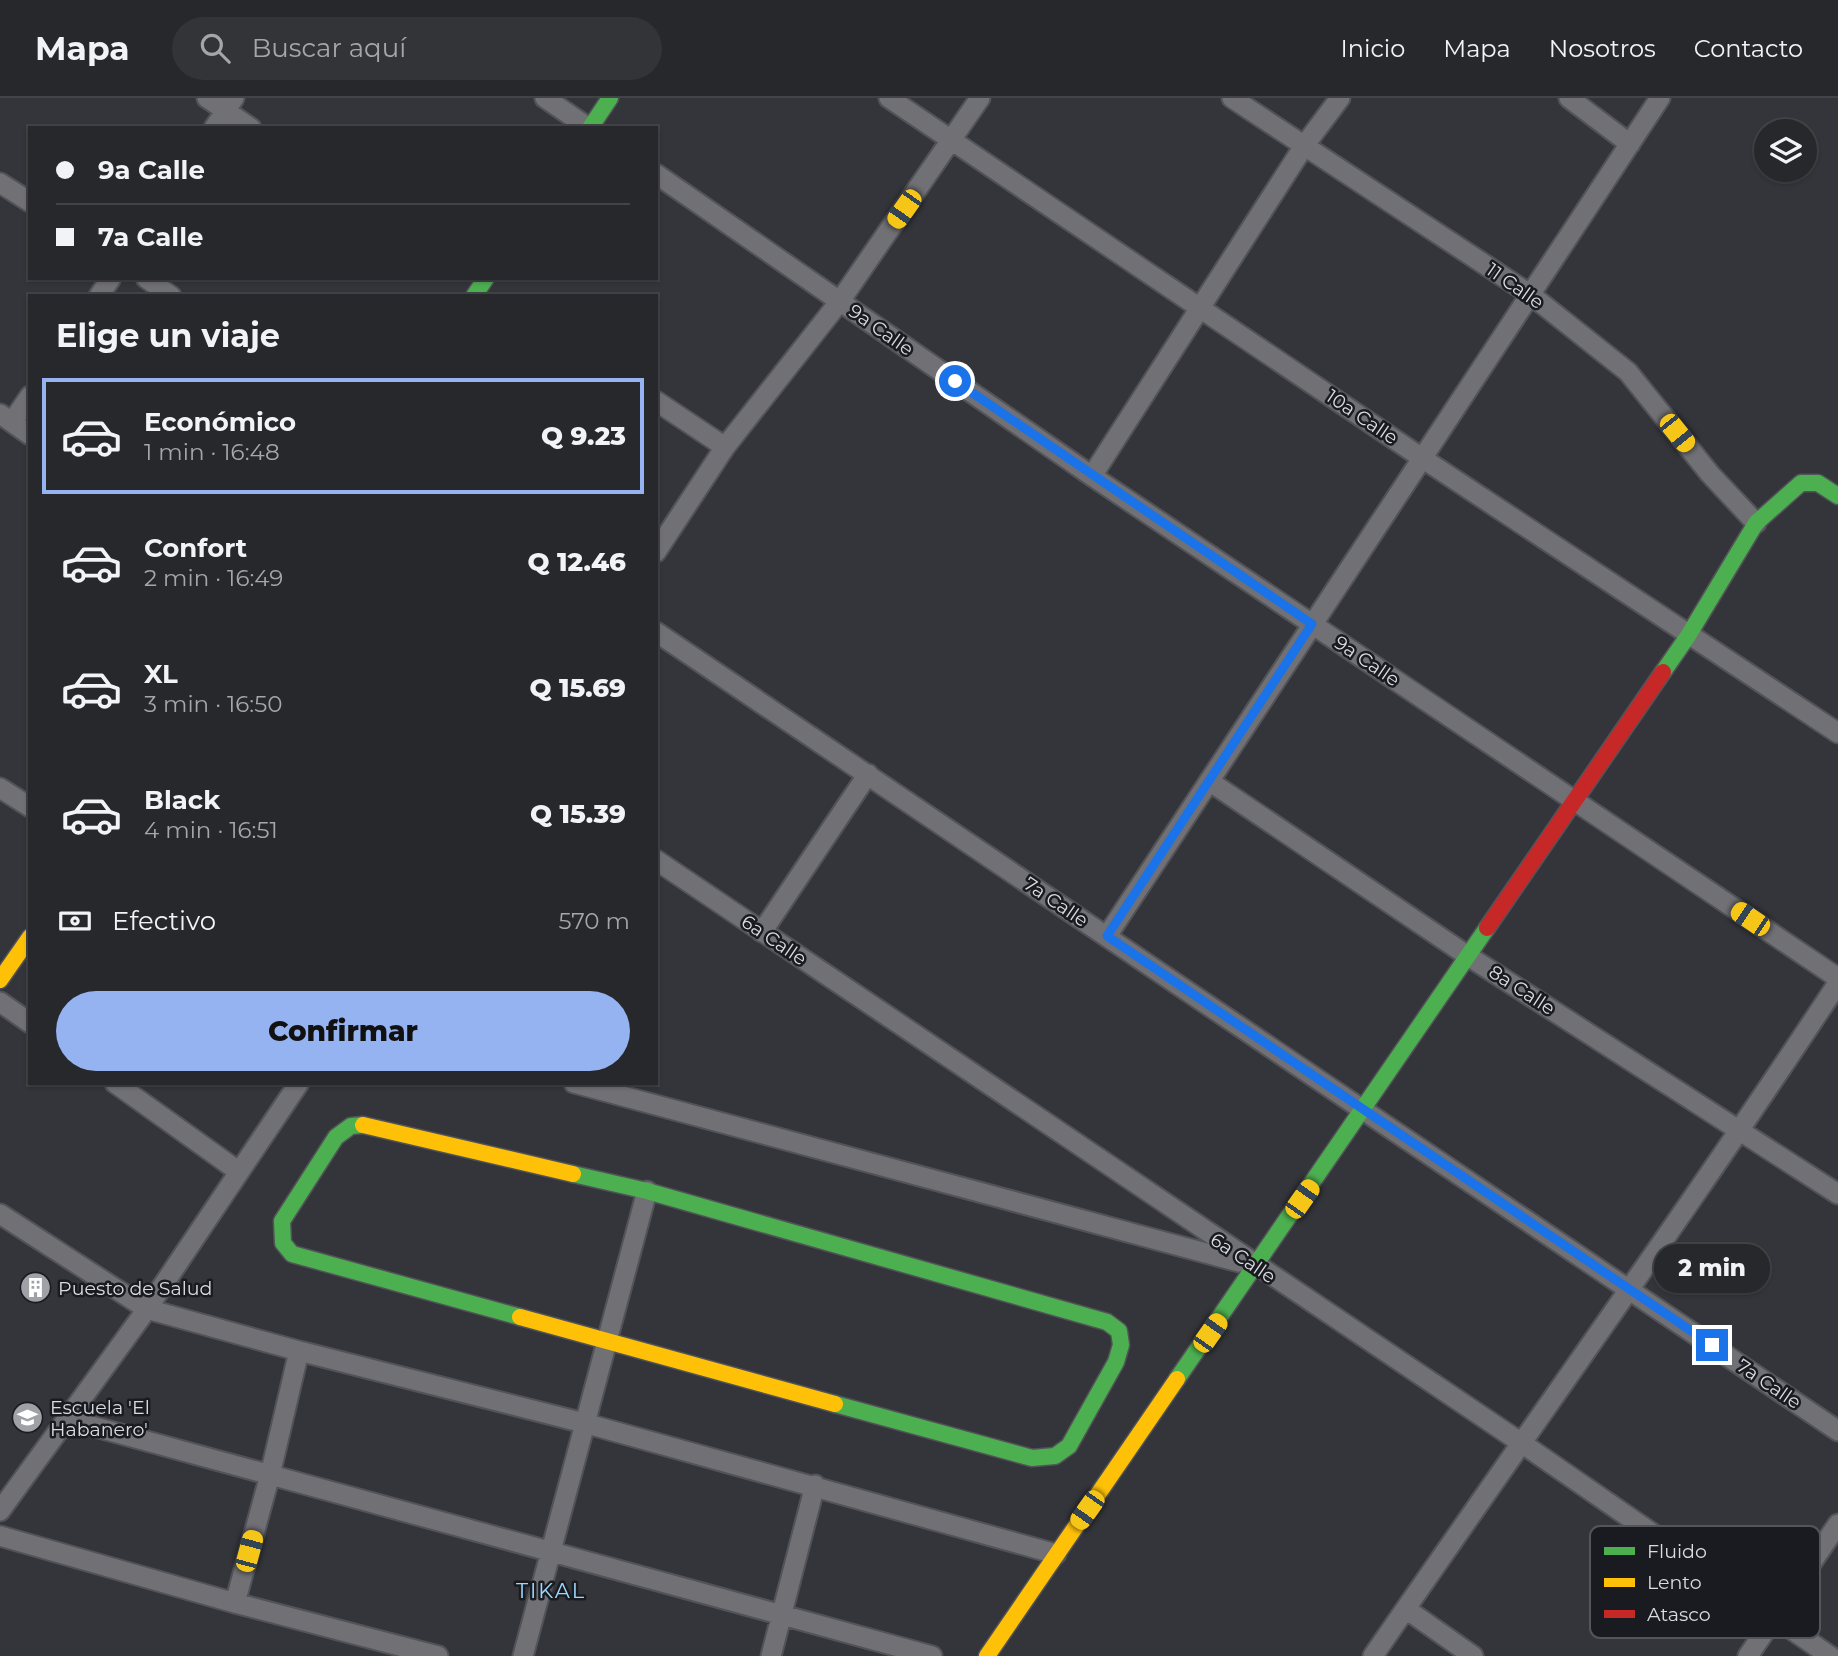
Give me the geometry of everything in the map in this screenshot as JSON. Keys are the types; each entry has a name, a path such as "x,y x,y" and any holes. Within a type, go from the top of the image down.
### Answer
{"street":[{"path":"207,98 230,104 249,126"},
{"path":"545,98 586,126"},
{"path":"590,126 610,98"},
{"name":"10a Calle","path":"889,98 1688,636 1838,733"},
{"path":"658,549 725,447 840,301 980,98"},
{"name":"11 Calle","path":"1233,98 1531,295 1628,372 1710,474 1756,523"},
{"path":"1092,476 1304,146 1340,98"},
{"path":"1569,98 1630,144"},
{"path":"1107,936 1660,98"},
{"path":"215,126 230,104"},
{"name":"9a Calle","path":"658,175 1092,476 1838,980"},
{"path":"0,183 28,201"},
{"path":"149,280 168,294"},
{"path":"28,398 6,418 28,434"},
{"path":"658,402 725,447"},
{"path":"987,1656 1688,636 1756,523 1801,483 1818,483 1838,496"},
{"name":"7a Calle","path":"658,633 1838,1431"},
{"path":"762,932 867,774"},
{"name":"8a Calle","path":"1209,781 1468,956 1838,1194"},
{"path":"0,788 28,806"},
{"name":"6a Calle","path":"658,861 1641,1526"},
{"path":"0,980 28,940"},
{"path":"1373,1656 1741,1130 1838,980"},
{"path":"0,1002 28,1022"},
{"path":"118,1085 238,1171"},
{"path":"0,1511 146,1309 298,1085"},
{"path":"581,1085 1256,1267"},
{"path":"363,1125 647,1191 1107,1322 1119,1331 1121,1345 1116,1362 1069,1446 1055,1456 1032,1458 606,1341 292,1254 283,1243 282,1221 336,1137 351,1126 363,1125"},
{"path":"523,1656 647,1191"},
{"path":"0,1214 146,1309 815,1485 1056,1554"},
{"path":"234,1603 270,1475 299,1351"},
{"path":"66,1419 932,1656"},
{"path":"771,1656 815,1485"},
{"path":"1820,1550 1838,1524"},
{"path":"0,1536 234,1603 362,1646 439,1656"},
{"path":"1406,1609 1473,1656"},
{"path":"1748,1656 1760,1638"},
{"name":"6a Calle","path":"1804,1638 1830,1656"}],"traffic: fast":[{"path":"591,126 610,98"},
{"path":"475,294 485,280"},
{"path":"1663,672 1688,636 1756,523 1801,483 1818,483 1838,496"},
{"path":"1177,1379 1487,928"},
{"path":"363,1125 351,1126 336,1137 282,1221 283,1243 292,1254 520,1317"},
{"path":"573,1174 647,1191 1107,1322 1119,1331 1121,1345 1116,1362 1069,1446 1055,1456 1032,1458 835,1404"}],"traffic: slow":[{"path":"0,980 28,940"},
{"path":"363,1125 573,1174"},
{"path":"520,1317 835,1404"},
{"path":"987,1656 1177,1379"}],"traffic: jam":[{"path":"1487,928 1663,672"}],"place":[{"name":"Puesto de Salud","path":"35,1288"},
{"name":"Escuela 'El Habanero'","path":"27,1418"}],"district":[{"name":"TIKAL","path":"551,1590"}],"route":[{"path":"955,381 1312,624 1107,936 1712,1345"}]}
